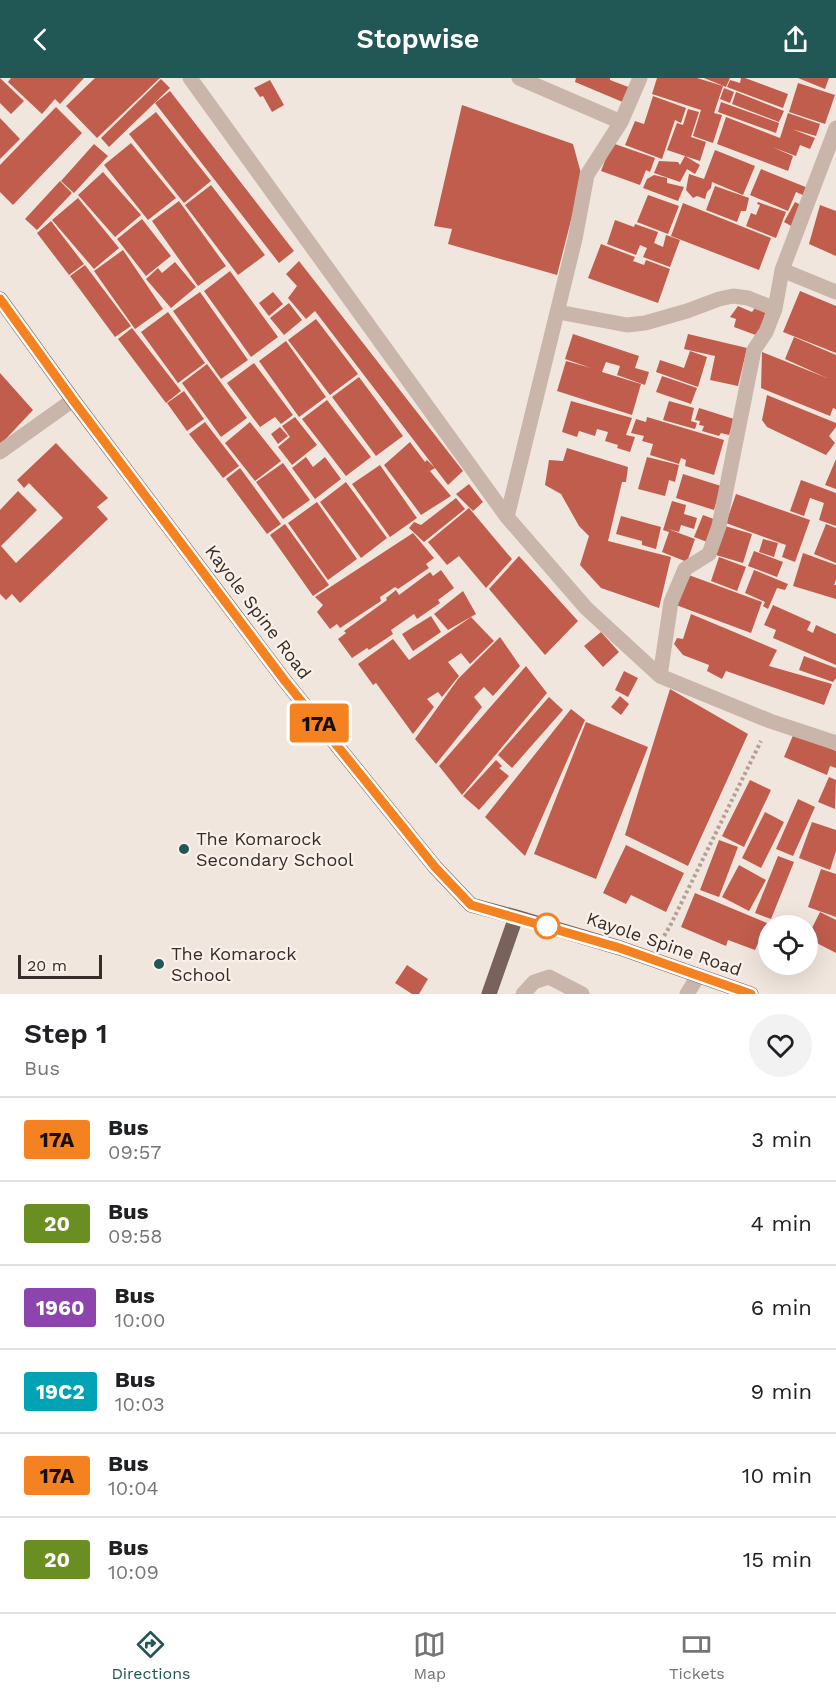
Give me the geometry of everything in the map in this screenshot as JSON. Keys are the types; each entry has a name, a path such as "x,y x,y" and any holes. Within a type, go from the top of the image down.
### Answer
{"main road":[{"name":"Kayole Spine Road","path":"0,299 73,400 285,681 435,867 471,905 620,948 751,994"},
{"path":"489,994 516,917"}],"street":[{"path":"190,78 507,517 586,608 660,676 770,721 836,743"},
{"path":"519,78 621,122"},
{"path":"507,517 558,312 587,175 621,122 640,78"},
{"path":"660,676 671,602 685,569 709,554 719,526 738,440 754,350 766,332 776,309 782,270 836,128"},
{"path":"782,270 836,292"},
{"path":"558,312 627,325 645,323 733,296 748,298 776,309"},
{"path":"0,452 73,400"},
{"path":"687,994 698,976"},
{"path":"523,994 534,982 549,977 582,994"},
{"path":"570,994 573,991 577,994"}],"path":[{"path":"647,958 670,926 770,721"}],"building":[{"path":"0,78 24,101 11,114 0,103"},
{"path":"11,78 84,78 60,104 55,99 42,114 8,82"},
{"path":"95,78 160,78 97,138 66,106"},
{"path":"576,78 610,78 610,80 631,88 625,103 575,82"},
{"path":"657,78 697,78 723,86 714,113 722,115 713,143 693,136 701,110 652,94"},
{"path":"704,78 730,78 726,87"},
{"path":"741,78 788,94 783,108 727,87 730,80 740,83"},
{"path":"798,78 829,78 825,89"},
{"path":"161,79 170,88 109,147 101,138"},
{"path":"270,80 284,105 272,112 263,96 260,97 254,88"},
{"path":"798,83 835,95 825,124 789,112"},
{"path":"724,88 734,92 730,103 720,99"},
{"path":"170,91 294,251 279,263 155,103"},
{"path":"736,92 784,111 779,122 732,104"},
{"path":"653,96 686,108 681,123 675,120 662,159 625,145 635,121 644,124"},
{"path":"721,102 779,123 776,133 718,112"},
{"path":"462,105 573,144 582,177 557,275 448,244 452,229 434,226"},
{"path":"56,107 82,133 13,205 0,192 0,165"},
{"path":"688,109 699,112 691,137 706,142 700,161 667,150 677,123 683,125"},
{"path":"156,112 211,181 184,203 129,134"},
{"path":"788,113 820,124 816,136 792,129 815,138 810,149 800,145 796,156 772,147 793,156 788,171 717,144 726,117 780,138"},
{"path":"0,118 20,139 0,159"},
{"path":"131,143 176,198 148,220 104,165"},
{"path":"612,143 655,158 650,172 646,170 640,185 601,171"},
{"path":"94,144 108,156 74,193 61,181"},
{"path":"715,150 755,166 743,195 712,182 705,199 697,196 693,198 686,190 689,174 704,179"},
{"path":"685,156 700,165 695,174 687,169 680,182 654,173 659,161 678,162 680,165"},
{"path":"761,169 808,188 805,196 796,192 788,211 750,195"},
{"path":"103,172 141,215 115,237 78,195"},
{"path":"654,175 667,178 667,183 684,187 678,201 643,188 647,179"},
{"path":"60,181 72,193 37,230 25,219"},
{"path":"211,185 265,255 238,275 185,205"},
{"path":"715,186 749,198 746,211 741,211 737,222 706,210"},
{"path":"648,195 679,206 668,234 637,222"},
{"path":"78,198 119,248 94,269 52,220"},
{"path":"179,201 226,266 198,286 152,221"},
{"path":"758,202 786,212 776,238 746,226 751,213 756,215 760,205 757,204"},
{"path":"795,202 801,205 793,227 784,222"},
{"path":"683,203 771,238 759,270 671,236"},
{"path":"820,205 836,211 836,256 809,244"},
{"path":"142,219 171,256 146,276 117,239"},
{"path":"615,220 658,232 654,243 663,247 666,235 680,240 670,267 643,257 647,248 640,245 636,255 607,244"},
{"path":"51,221 84,264 69,275 37,233"},
{"path":"601,244 635,257 633,261 644,265 646,260 670,269 658,303 588,278"},
{"path":"123,250 163,309 135,329 94,271"},
{"path":"299,261 463,471 448,485 315,311 306,319 288,298 297,286 286,274"},
{"path":"175,262 196,287 171,308 146,279 158,268 162,273"},
{"path":"85,265 131,326 115,337 70,276"},
{"path":"230,271 278,337 251,357 204,291"},
{"path":"800,291 836,306 836,353 783,332"},
{"path":"200,292 248,360 221,379 173,311"},
{"path":"273,292 283,304 269,316 259,303"},
{"path":"289,303 302,320 284,335 270,318"},
{"path":"757,305 767,308 764,317 768,318 761,337 734,327 736,319 730,317 738,306 752,312"},
{"path":"168,312 205,363 178,383 141,332"},
{"path":"316,319 358,374 330,395 288,340"},
{"path":"132,328 181,391 166,403 118,339"},
{"path":"573,334 639,356 635,368 649,372 645,385 617,375 620,366 606,362 602,372 641,384 632,415 557,391 566,361 591,368 565,359"},
{"path":"688,334 747,348 738,386 710,380 715,356 684,349"},
{"path":"794,337 836,355 836,409 833,408 830,416 761,388 762,352 827,378 785,359"},
{"path":"286,341 326,397 299,417 259,361"},
{"path":"690,351 707,357 698,387 656,372 660,360 684,368"},
{"path":"254,363 293,415 281,424 275,417 260,427 227,383"},
{"path":"207,364 247,418 221,437 182,383"},
{"path":"0,373 33,410 0,445"},
{"path":"662,376 697,388 691,404 656,392"},
{"path":"359,377 403,436 376,456 332,397"},
{"path":"184,391 204,419 187,431 167,403"},
{"path":"767,395 836,423 836,427 829,436 835,443 826,455 767,427 762,420"},
{"path":"327,400 371,457 346,476 302,419"},
{"path":"571,401 632,418 626,435 635,437 630,452 605,441 608,432 597,429 595,436 579,431 577,437 562,432"},
{"path":"669,401 694,408 691,421 697,423 695,429 663,420"},
{"path":"699,408 734,419 729,435 721,433 719,436 702,431 704,426 699,425 700,421 695,420"},
{"path":"295,417 317,445 292,465 278,447 290,437 282,426"},
{"path":"647,417 724,440 714,475 685,466 686,460 681,458 679,464 650,455 653,444 642,441 644,436 631,433 636,419 646,422"},
{"path":"205,422 239,466 223,478 189,434"},
{"path":"250,422 281,461 255,481 225,443"},
{"path":"280,427 288,436 278,444 271,434"},
{"path":"410,442 425,462 427,460 435,468 430,471 451,496 421,515 384,465"},
{"path":"56,443 108,498 97,507 108,519 20,603 12,594 6,600 0,594 0,510 18,491 37,510 1,546 16,563 63,518 29,483 24,488 17,480"},
{"path":"567,448 628,467 626,482 622,482 608,541 671,557 659,608 601,588 580,565 589,536 579,526 561,494 545,485 549,460 563,461"},
{"path":"306,457 313,467 325,457 341,479 315,499 292,468"},
{"path":"647,457 679,465 675,482 669,480 665,496 638,489"},
{"path":"836,459 836,489 825,485"},
{"path":"283,463 310,500 283,519 256,482"},
{"path":"380,465 417,518 390,537 352,484"},
{"path":"240,468 281,524 267,534 226,479"},
{"path":"683,474 721,486 714,510 676,498"},
{"path":"801,480 836,493 836,526 819,520 824,503 810,498 804,516 790,511"},
{"path":"346,482 387,538 361,558 320,502"},
{"path":"469,484 483,502 473,511 456,494"},
{"path":"736,494 810,520 795,562 782,557 786,545 726,523"},
{"path":"456,498 465,509 424,542 409,528 414,522 421,525"},
{"path":"672,501 686,505 684,514 697,518 694,529 681,525 679,532 668,529 695,539 687,562 662,552 669,532 663,530"},
{"path":"317,502 357,559 328,580 288,523"},
{"path":"469,508 512,559 486,588 459,556 447,565 428,542"},
{"path":"703,515 719,521 710,543 694,537"},
{"path":"621,516 661,527 656,549 642,545 642,541 616,534"},
{"path":"285,524 329,585 313,596 270,535"},
{"path":"826,524 836,528 836,563 814,554"},
{"path":"725,526 752,534 743,563 716,555"},
{"path":"413,533 434,558 426,564 429,568 398,589 395,587 380,597 381,601 340,628 337,624 330,629 317,612 323,605 315,597"},
{"path":"763,539 778,543 774,557 759,552"},
{"path":"754,551 783,562 777,577 748,566"},
{"path":"803,553 836,565 834,585 836,585 836,599 793,586"},
{"path":"519,556 578,621 545,655 489,589"},
{"path":"719,557 746,567 737,591 711,581"},
{"path":"441,570 454,588 438,600 440,603 417,619 414,614 391,630 393,634 352,658 338,639 346,633 344,631 387,600 386,598 396,590 399,595 430,572 433,576"},
{"path":"754,570 788,584 785,590 777,588 768,609 763,606 765,602 745,593"},
{"path":"686,574 762,602 751,633 676,605"},
{"path":"463,591 476,614 448,630 434,614"},
{"path":"773,605 811,622 807,630 813,633 816,625 836,634 836,665 773,638 776,630 764,625"},
{"path":"691,614 777,650 769,666 832,684 824,705 726,671 722,679 707,671 709,665 683,655 674,644 677,638 683,639"},
{"path":"431,616 441,632 413,651 402,634"},
{"path":"471,617 494,641 470,664 461,653 448,662 459,676 442,697 438,692 427,699 434,707 413,734 376,683 373,685 358,664 393,639 409,660"},
{"path":"601,632 619,652 603,667 584,646"},
{"path":"500,637 520,666 493,696 484,687 474,697 482,707 436,764 415,739 458,679"},
{"path":"804,656 836,668 836,678 833,682 799,670"},
{"path":"526,666 547,693 462,795 439,766"},
{"path":"624,671 638,678 628,697 615,690"},
{"path":"670,689 748,734 688,866 625,835"},
{"path":"620,696 629,704 621,715 611,707"},
{"path":"549,697 563,710 512,768 498,755"},
{"path":"571,709 585,720 525,856 485,817"},
{"path":"586,722 648,747 596,879 534,854"},
{"path":"794,733 836,751 836,768 830,766 827,775 784,757"},
{"path":"496,760 502,766 499,768 509,776 479,810 463,796"},
{"path":"829,777 836,780 835,809 818,802"},
{"path":"750,780 771,790 744,847 722,836"},
{"path":"798,799 815,807 793,856 776,849"},
{"path":"765,812 784,822 761,868 742,858"},
{"path":"812,822 836,830 836,851 830,870 799,858"},
{"path":"719,840 738,847 719,897 700,890"},
{"path":"626,845 684,873 666,912 631,895 626,904 603,893"},
{"path":"778,856 794,862 773,915 755,913"},
{"path":"739,865 766,880 749,911 722,897"},
{"path":"821,869 836,874 836,917 808,907"},
{"path":"695,893 758,919 758,943 755,950 728,940 726,946 681,927"},
{"path":"820,912 836,920 836,953 818,944"},
{"path":"407,965 428,979 419,994 412,994 395,983"}],"bus line":[{"name":"17A","path":"0,299 73,400 285,681 435,867 471,905 620,948 751,994"}],"place":[{"name":"The Komarock Secondary School","path":"184,849"},
{"name":"The Komarock School","path":"159,964"}]}
